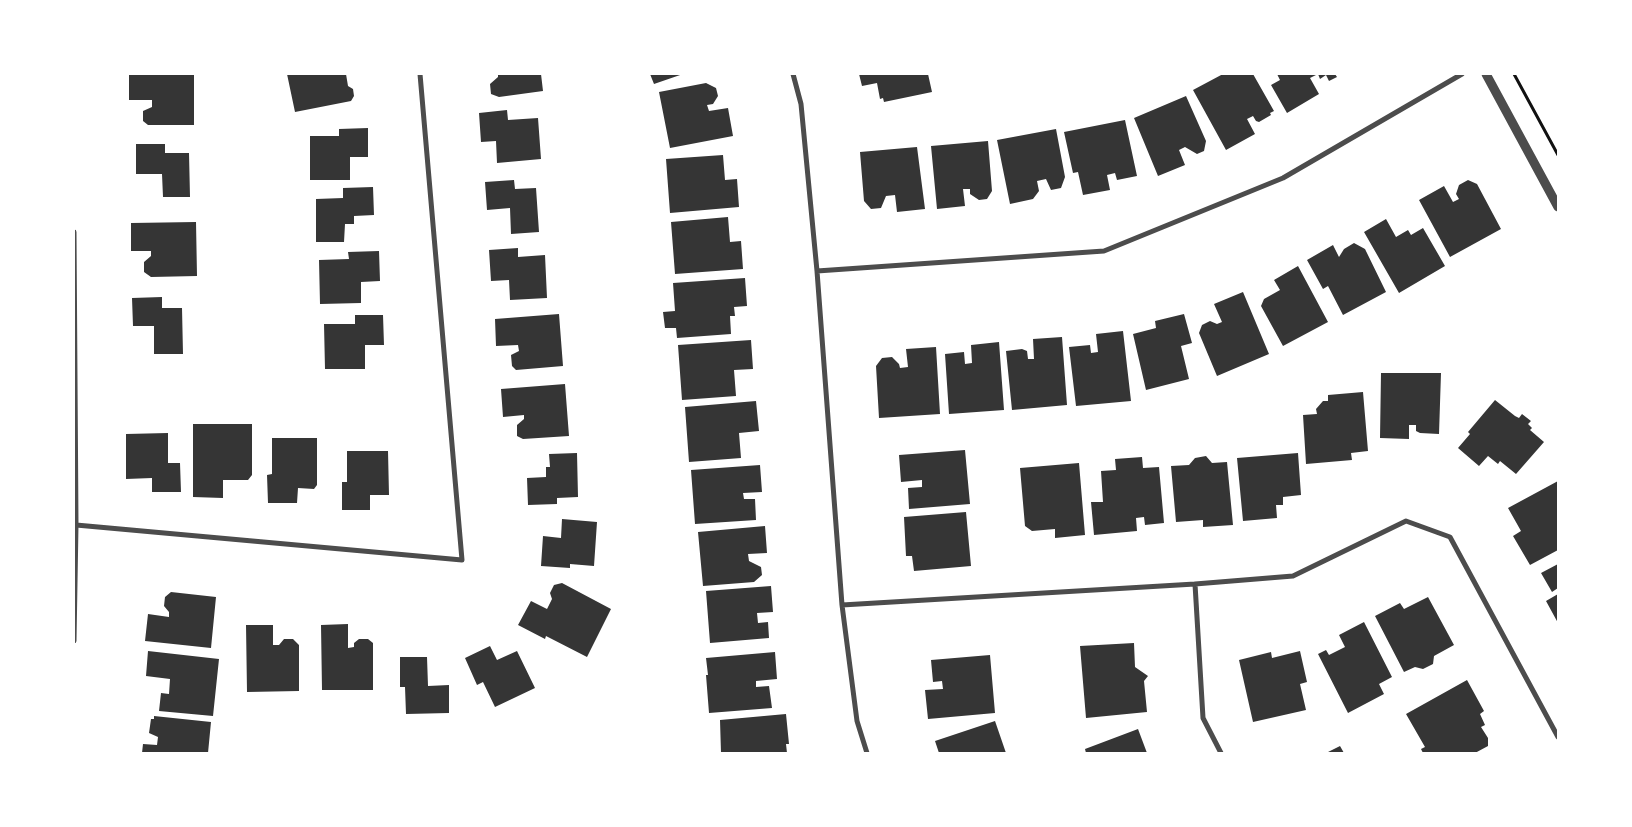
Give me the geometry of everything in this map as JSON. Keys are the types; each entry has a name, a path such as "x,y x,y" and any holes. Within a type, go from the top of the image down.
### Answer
{"street":[{"path":"76,524 462,560 420,74"},
{"path":"793,74 800,104 817,271 842,605 857,722 867,753"},
{"path":"817,271 1104,251 1284,178 1462,74"},
{"path":"1486,74 1558,207"},
{"path":"74,232 76,524 74,641"},
{"path":"842,605 1195,584 1293,576 1406,521 1450,538 1558,737"},
{"path":"1195,584 1203,718 1221,753"}],"path":[{"path":"1514,74 1558,155"}],"building":[{"path":"129,74 194,74 194,125 148,125 143,121 143,111 152,107 152,100 129,100"},
{"path":"287,74 346,74 348,86 353,89 354,96 351,101 295,112"},
{"path":"498,74 541,74 543,91 499,97 491,94 490,84 498,77"},
{"path":"650,74 683,74 654,84"},
{"path":"859,74 928,74 932,92 884,102 883,98 880,99 877,83 862,86"},
{"path":"1223,74 1253,74 1274,111 1259,122 1253,116 1247,119 1255,134 1226,150 1193,90"},
{"path":"1277,74 1318,74 1310,78 1319,94 1287,113 1271,85 1280,80"},
{"path":"1318,74 1335,74 1337,77 1329,81 1326,75 1320,79"},
{"path":"706,83 716,88 718,96 713,104 707,105 709,111 728,108 733,136 670,148 659,92"},
{"path":"1186,96 1206,141 1204,151 1197,154 1185,147 1179,150 1185,165 1158,176 1134,118"},
{"path":"507,110 508,120 538,118 541,159 497,163 496,141 481,142 479,113"},
{"path":"1125,120 1137,176 1117,180 1115,173 1107,175 1110,190 1083,195 1078,172 1073,173 1064,132"},
{"path":"368,128 368,157 350,157 350,180 310,180 310,136 339,136 339,129"},
{"path":"1056,129 1065,177 1061,188 1051,190 1046,179 1037,181 1039,191 1033,199 1010,204 997,140"},
{"path":"988,141 992,191 987,199 979,200 970,194 970,189 963,189 965,206 937,209 931,146"},
{"path":"136,144 165,144 165,153 189,153 190,197 163,197 162,174 136,174"},
{"path":"917,147 925,209 897,212 895,195 886,196 881,208 871,209 864,201 860,152"},
{"path":"723,155 725,180 737,179 739,207 670,213 666,159"},
{"path":"514,180 515,189 536,188 539,232 511,234 510,208 487,210 485,182"},
{"path":"1468,180 1477,184 1501,229 1450,257 1419,200 1444,186 1453,202 1459,199 1456,194 1459,185"},
{"path":"373,187 374,215 354,216 354,224 345,224 344,242 316,242 316,199 343,198 343,188"},
{"path":"728,217 730,242 741,241 743,269 675,274 671,222"},
{"path":"1386,219 1396,237 1408,230 1411,235 1423,228 1445,266 1399,293 1364,232"},
{"path":"196,222 197,276 151,277 144,272 144,262 151,256 151,251 131,251 131,223"},
{"path":"1354,243 1365,249 1386,292 1343,315 1328,286 1323,289 1307,260 1333,245 1339,257 1344,249"},
{"path":"518,248 518,257 545,255 547,298 510,300 509,280 491,281 489,250"},
{"path":"379,251 380,281 361,282 361,303 320,304 319,260 349,259 348,252"},
{"path":"1298,266 1328,322 1283,346 1261,306 1264,299 1280,290 1274,280"},
{"path":"745,278 747,306 734,307 735,316 730,316 731,334 677,338 676,328 665,328 663,312 675,311 673,283"},
{"path":"1243,292 1269,354 1217,376 1199,333 1202,325 1210,321 1217,324 1222,322 1214,304"},
{"path":"162,297 162,308 182,308 183,354 154,354 154,326 133,326 132,298"},
{"path":"559,314 563,366 516,370 512,366 511,355 519,351 518,345 496,346 495,319"},
{"path":"1184,314 1192,343 1181,346 1189,379 1146,390 1133,334 1156,328 1155,321"},
{"path":"355,315 383,315 384,345 365,345 365,369 325,369 324,324 355,324"},
{"path":"1123,331 1131,401 1076,406 1069,347 1090,345 1091,353 1098,352 1096,334"},
{"path":"1062,337 1067,405 1012,410 1006,351 1022,349 1027,351 1028,359 1034,359 1033,339"},
{"path":"751,340 753,369 734,370 736,396 682,400 678,345"},
{"path":"999,342 1004,410 949,414 945,354 964,352 965,364 972,363 971,345"},
{"path":"936,347 940,414 879,418 876,366 882,358 892,357 899,364 900,368 908,367 906,349"},
{"path":"1381,373 1441,373 1439,434 1420,433 1416,431 1416,425 1409,425 1409,439 1380,438"},
{"path":"565,384 569,436 523,439 517,436 517,425 524,419 524,415 503,417 501,389"},
{"path":"1363,392 1368,451 1351,453 1352,460 1306,464 1303,415 1317,414 1316,409 1323,401 1328,401 1328,395"},
{"path":"1495,400 1515,416 1519,418 1522,414 1531,421 1528,424 1532,428 1530,430 1544,442 1516,474 1500,461 1498,464 1488,456 1479,466 1458,448 1470,434 1468,432"},
{"path":"756,401 759,431 739,433 741,458 689,462 685,407"},
{"path":"193,424 252,424 252,475 248,480 223,480 223,498 193,497"},
{"path":"168,433 168,463 180,463 181,492 152,492 152,478 126,479 126,434"},
{"path":"272,438 317,438 317,485 314,489 298,488 297,503 268,503 267,475 272,474"},
{"path":"965,450 970,504 909,509 908,488 922,487 922,480 901,482 899,455"},
{"path":"347,451 388,451 389,495 370,495 370,510 342,510 342,482 347,482"},
{"path":"577,453 578,497 557,498 557,504 528,505 527,478 546,477 546,467 550,467 549,454"},
{"path":"1298,453 1301,495 1283,497 1283,505 1276,505 1277,518 1243,521 1237,458"},
{"path":"1206,456 1212,463 1227,462 1233,525 1203,527 1203,520 1176,522 1171,466 1189,465 1195,458"},
{"path":"1142,457 1143,468 1159,467 1164,523 1145,525 1144,517 1136,518 1137,531 1094,535 1091,502 1103,502 1101,471 1116,470 1115,459"},
{"path":"1079,463 1085,535 1055,538 1055,529 1032,531 1025,526 1020,468"},
{"path":"760,465 762,492 743,493 744,499 755,499 756,520 695,524 691,470"},
{"path":"1558,481 1558,550 1530,565 1513,536 1521,531 1508,508"},
{"path":"966,512 971,566 914,571 912,556 906,556 904,517"},
{"path":"562,519 597,522 594,566 570,564 570,568 541,566 543,536 561,538"},
{"path":"765,526 767,553 748,554 749,561 761,567 762,575 754,582 703,586 698,532"},
{"path":"1558,564 1558,588 1552,592 1541,573"},
{"path":"562,583 611,609 587,657 546,636 545,639 518,625 531,601 547,609 552,599 550,593 554,585"},
{"path":"771,586 773,612 757,613 758,623 768,622 769,638 710,643 706,591"},
{"path":"171,592 216,597 211,648 145,641 148,614 169,617 169,612 164,606 165,597"},
{"path":"1558,594 1558,623 1546,601"},
{"path":"1428,597 1454,645 1434,656 1433,664 1423,669 1415,667 1404,672 1375,616 1400,603 1404,609"},
{"path":"1364,622 1392,677 1379,684 1384,694 1348,713 1318,654 1326,650 1329,655 1345,647 1339,635"},
{"path":"348,624 348,648 354,647 354,643 359,639 368,639 373,643 373,690 322,690 321,625"},
{"path":"246,625 273,625 273,645 279,645 284,639 293,639 299,645 299,691 247,692"},
{"path":"1134,643 1135,667 1148,676 1144,681 1147,712 1086,718 1080,646"},
{"path":"490,646 497,660 517,651 535,688 495,707 483,682 477,685 465,658"},
{"path":"148,651 219,659 213,716 159,711 161,693 169,694 170,679 146,676"},
{"path":"1300,651 1307,682 1300,684 1306,710 1253,722 1239,660 1271,652 1272,658"},
{"path":"775,652 777,679 756,681 756,687 769,686 772,708 709,713 706,658"},
{"path":"990,655 995,713 928,719 925,690 943,689 942,681 933,682 931,660"},
{"path":"400,657 427,657 428,686 449,685 449,713 406,714 405,687 400,687"},
{"path":"1467,680 1484,711 1480,714 1485,725 1481,727 1488,738 1488,746 1475,753 1423,753 1421,749 1425,747 1406,714"},
{"path":"786,714 789,744 786,744 787,753 721,753 720,720"},
{"path":"154,716 211,722 208,753 142,753 143,744 157,745 158,737 149,733 151,719 154,719"},
{"path":"995,721 1006,753 939,753 935,741"},
{"path":"1138,729 1147,753 1086,753 1085,749"},
{"path":"1340,746 1344,753 1326,753"}]}
